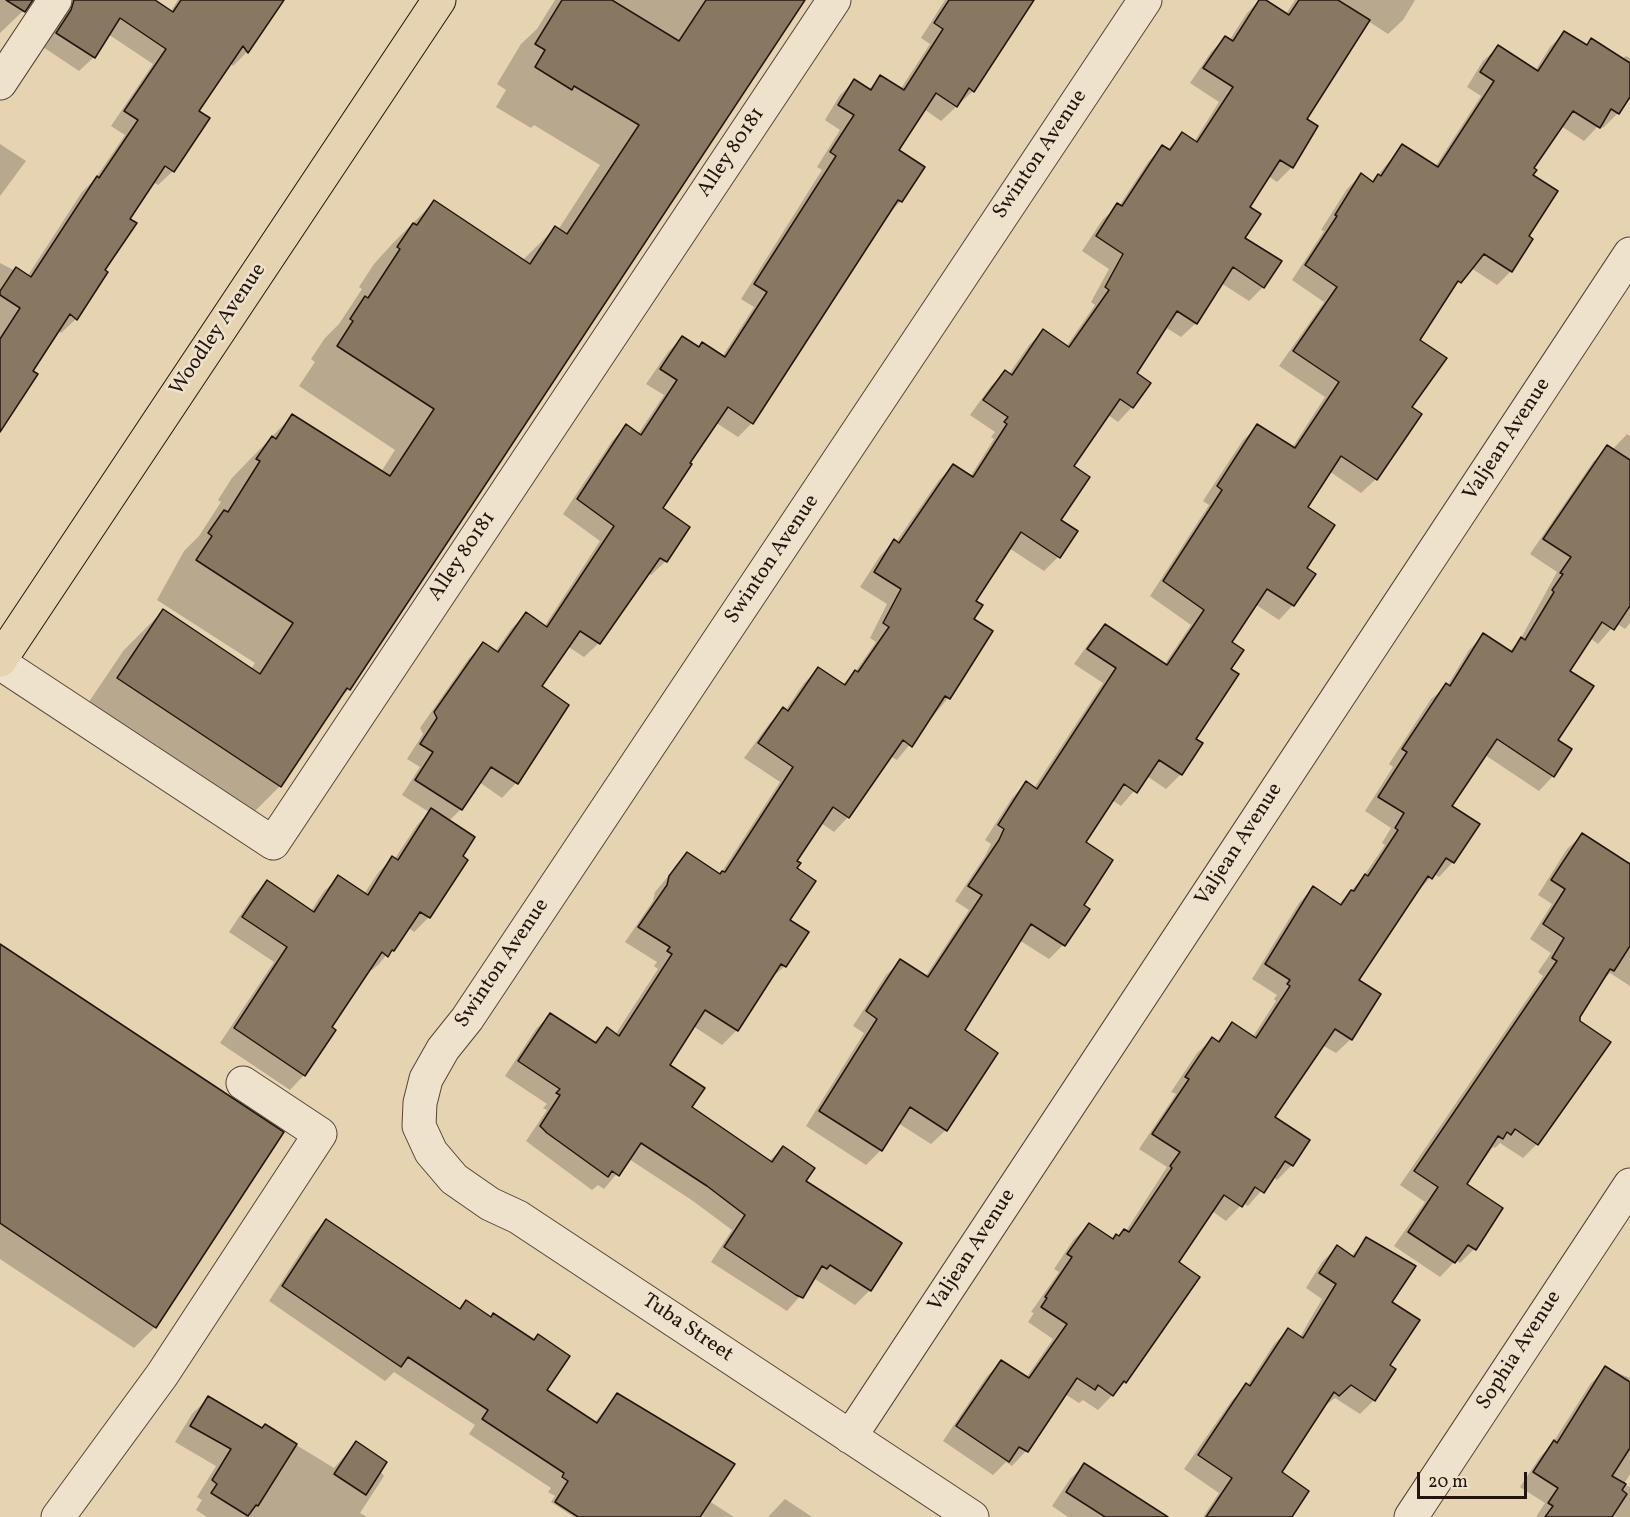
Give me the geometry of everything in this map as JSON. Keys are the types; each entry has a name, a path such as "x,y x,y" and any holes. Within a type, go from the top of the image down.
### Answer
{"main road":[{"name":"Woodley Avenue","path":"0,662 439,0"}],"street":[{"path":"0,83 55,0"},
{"name":"Alley 80181","path":"0,662 273,843 834,0"},
{"name":"Swinton Avenue","path":"419,1126 420,1103 426,1079 442,1049 474,1009 1145,0"},
{"name":"Valjean Avenue","path":"850,1437 1630,254"},
{"path":"58,1517 162,1375 320,1134 243,1083"},
{"name":"Tuba Street","path":"419,1126 431,1152 454,1179 490,1204 518,1217 972,1517"},
{"name":"Sophia Avenue","path":"1411,1517 1630,1185"}],"building":[{"path":"6,0 33,0 25,12"},
{"path":"74,0 155,0 173,12 181,0 284,0 248,53 243,46 199,111 210,118 174,172 165,166 130,219 137,223 105,270 108,272 77,320 70,314 33,371 38,374 0,432 0,339 20,308 0,295 0,291 16,267 31,277 97,176 99,178 138,120 124,111 166,49 120,18 95,58 56,33 71,10"},
{"path":"562,0 612,0 679,41 706,0 805,0 350,690 347,688 281,787 117,678 163,609 260,674 293,623 196,560 212,536 208,533 224,510 228,512 260,461 256,459 272,436 276,439 292,414 390,476 434,409 337,346 353,321 350,319 365,296 368,298 400,249 397,247 413,223 417,225 434,200 530,264 555,226 567,234 639,125 574,86 572,90 535,67 545,50 535,44"},
{"path":"949,0 1034,0 974,92 969,88 957,107 936,93 899,150 925,167 902,202 898,200 753,424 728,407 690,463 692,464 663,508 690,527 667,562 660,558 600,644 580,631 542,686 569,705 518,784 491,767 462,810 415,780 433,752 420,744 437,718 434,712 483,642 498,652 526,612 547,627 614,526 577,499 626,424 641,435 677,380 660,369 682,336 699,347 702,342 725,357 767,292 754,284 836,156 830,152 854,115 838,105 854,79 871,90 880,75 904,90 943,29 934,23"},
{"path":"1259,0 1266,0 1289,15 1299,0 1338,0 1370,20 1307,119 1318,126 1293,168 1280,160 1250,207 1261,214 1245,238 1282,261 1264,288 1233,267 1197,324 1177,311 1137,373 1151,383 1133,408 1120,399 1074,466 1090,477 1061,520 1078,531 1060,558 1021,532 976,601 983,605 974,619 993,631 950,699 945,696 912,747 903,740 849,818 833,807 797,861 801,863 797,868 816,881 790,920 809,932 786,967 781,964 738,1031 705,1010 670,1065 705,1088 692,1107 772,1162 783,1146 815,1168 806,1181 902,1243 871,1291 830,1265 827,1269 822,1266 803,1298 724,1247 745,1215 707,1186 641,1143 619,1176 612,1171 608,1177 547,1133 540,1126 560,1095 556,1093 560,1089 518,1061 550,1013 596,1043 607,1027 619,1036 672,954 667,951 670,947 638,927 667,885 669,876 687,852 720,874 722,871 725,872 793,767 758,743 783,707 788,711 818,667 845,685 855,670 858,672 889,627 883,623 901,589 874,572 894,539 899,543 953,464 973,477 1007,424 1004,422 1008,417 983,400 1005,370 1012,375 1043,329 1069,347 1109,290 1105,287 1123,254 1096,236 1117,203 1122,206 1162,145 1170,150 1182,132 1197,142 1233,87 1203,68 1225,36 1233,41"},
{"path":"1564,31 1587,45 1591,38 1630,63 1630,97 1619,114 1611,109 1600,128 1573,111 1534,168 1537,170 1533,175 1558,191 1529,236 1533,239 1512,272 1484,254 1461,283 1458,281 1420,340 1447,358 1412,407 1422,414 1377,480 1341,456 1308,507 1335,525 1307,568 1316,574 1294,606 1267,589 1232,642 1244,650 1231,669 1239,674 1196,739 1203,743 1182,775 1159,760 1137,793 1124,784 1086,842 1113,860 1084,905 1090,909 1065,946 1031,924 965,1030 998,1053 947,1131 910,1107 882,1151 819,1111 877,1019 866,1011 900,959 928,977 982,895 968,886 999,840 1004,829 998,825 1026,781 1037,789 1116,668 1087,649 1105,624 1167,665 1204,610 1163,581 1222,490 1217,486 1257,424 1295,448 1339,382 1293,351 1337,287 1305,265 1337,216 1335,215 1361,173 1373,182 1378,174 1381,176 1402,144 1438,167 1494,81 1480,72 1498,45 1538,71"},
{"path":"1607,445 1630,460 1630,606 1614,630 1602,622 1570,671 1594,686 1558,740 1572,749 1554,777 1497,739 1452,806 1480,824 1454,863 1446,858 1432,879 1428,876 1359,980 1381,994 1352,1040 1335,1029 1275,1117 1310,1140 1293,1166 1285,1161 1264,1193 1255,1187 1242,1207 1224,1195 1179,1262 1200,1277 1126,1383 1124,1381 1113,1396 1098,1385 1095,1390 1077,1378 1028,1452 1019,1447 1009,1462 956,1426 1001,1360 1029,1378 1067,1324 1041,1307 1047,1298 1045,1297 1072,1257 1067,1254 1089,1223 1113,1239 1116,1234 1119,1236 1124,1229 1129,1232 1172,1168 1170,1166 1180,1152 1152,1134 1189,1079 1185,1077 1212,1037 1219,1042 1232,1022 1256,1038 1290,986 1287,984 1290,980 1265,964 1313,886 1341,905 1365,874 1368,876 1398,830 1395,828 1404,813 1378,797 1407,752 1402,749 1446,683 1450,686 1483,633 1512,652 1521,637 1525,640 1554,592 1552,590 1563,574 1560,573 1571,557 1543,539"},
{"path":"431,808 475,837 463,856 468,860 430,918 420,912 394,951 392,950 388,957 382,952 332,1027 336,1030 305,1076 234,1028 287,947 242,917 267,880 314,912 338,875 368,895 392,856 398,860"},
{"path":"1582,833 1630,864 1630,946 1614,971 1610,969 1580,1017 1580,1021 1611,1042 1538,1145 1515,1129 1511,1135 1507,1132 1503,1139 1498,1136 1467,1184 1503,1208 1476,1250 1468,1245 1455,1263 1408,1232 1438,1187 1414,1171 1557,961 1552,958 1564,938 1543,924 1565,889 1551,880"},
{"path":"0,944 284,1132 156,1328 0,1223"},
{"path":"326,1219 460,1309 466,1300 491,1317 493,1313 534,1340 538,1334 570,1356 547,1390 597,1423 617,1393 735,1464 700,1517 578,1517 555,1502 568,1481 562,1477 564,1473 482,1419 488,1410 408,1357 401,1367 282,1286"},
{"path":"1366,1237 1416,1266 1392,1302 1420,1320 1390,1365 1396,1369 1375,1401 1351,1385 1339,1396 1334,1392 1282,1472 1309,1491 1292,1517 1206,1517 1232,1478 1198,1455 1246,1383 1250,1386 1288,1328 1303,1338 1336,1284 1319,1273 1337,1245 1354,1257"},
{"path":"1605,1366 1630,1382 1630,1448 1612,1476 1626,1484 1622,1490 1627,1494 1612,1517 1545,1517 1553,1506 1548,1503 1558,1488 1533,1472 1554,1440 1557,1443"},
{"path":"208,1396 262,1428 265,1424 297,1444 258,1506 256,1505 248,1516 211,1493 217,1484 212,1480 231,1449 190,1426"},
{"path":"356,1441 387,1462 366,1495 334,1474"},
{"path":"1084,1463 1168,1517 1105,1517 1066,1492"}]}
